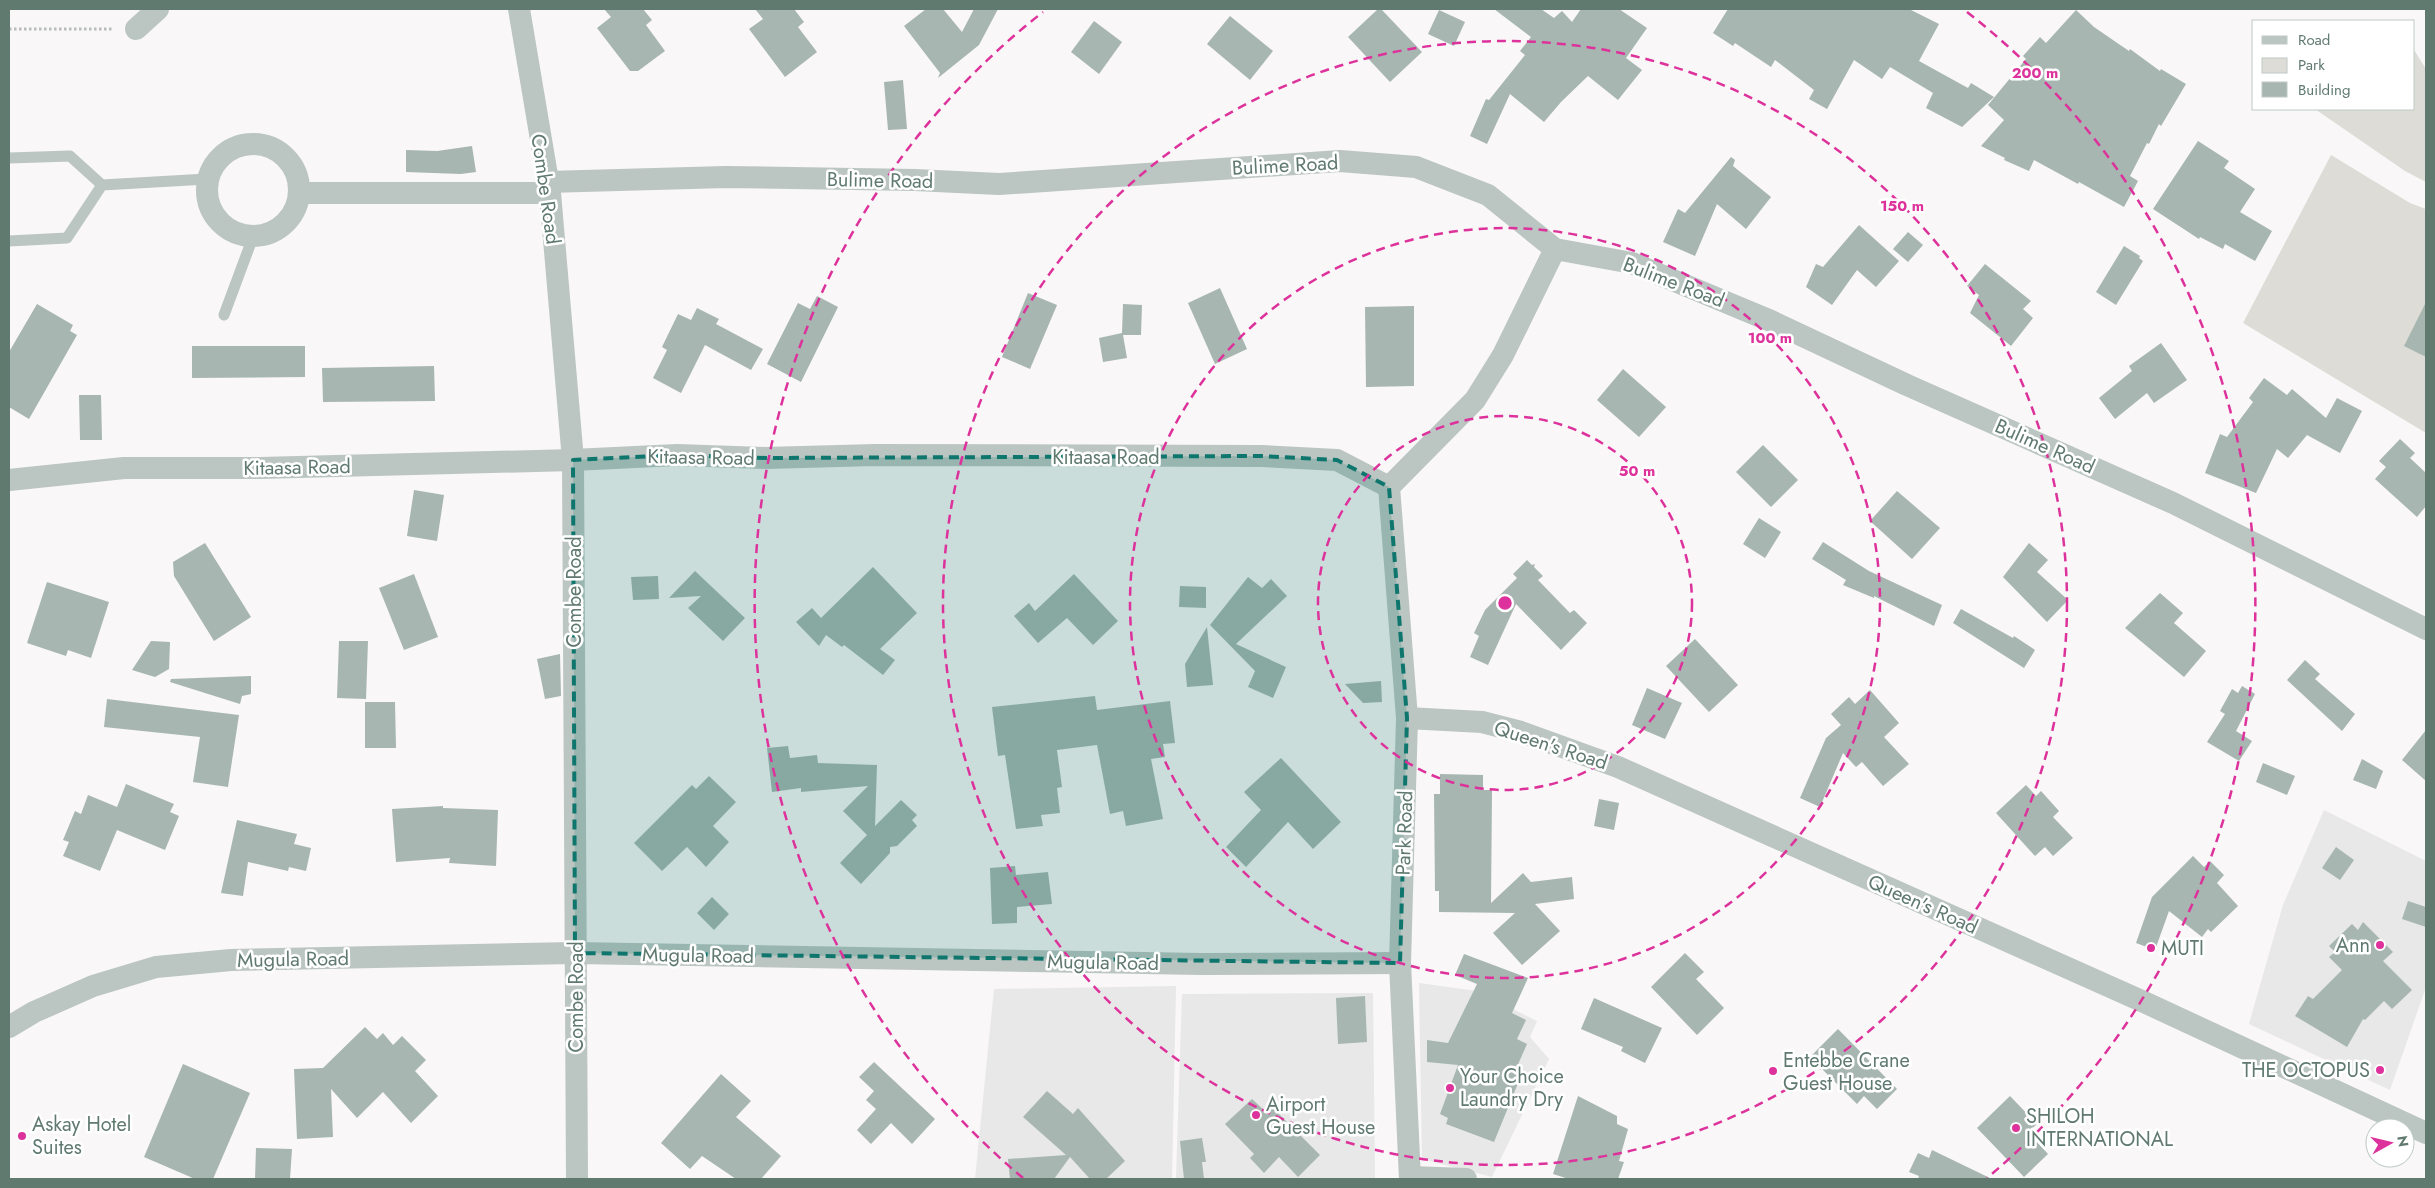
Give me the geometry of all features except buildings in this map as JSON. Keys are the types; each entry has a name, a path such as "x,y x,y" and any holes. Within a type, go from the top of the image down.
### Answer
{"street":[{"path":"136,29 158,9"},
{"name":"Combe Road","path":"519,9 548,187 573,460 577,1179"},
{"path":"259,143 281,152 295,170 300,193 292,215 276,231 253,237 233,233 216,220 207,201 207,179 217,159 236,146 259,143"},
{"name":"Bulime Road","path":"300,193 548,187 726,177 896,179 999,184 1350,162 1416,167 1445,176 1488,195 1555,249 1632,263 1771,321 1907,385 2173,503 2426,629"},
{"path":"1389,487 1475,400 1503,355 1555,249"},
{"name":"Kitaasa Road","path":"9,480 124,468 260,468 573,460 677,455 766,458 875,456 1261,456 1337,460 1389,487"},
{"name":"Park Road","path":"1389,487 1407,718 1400,963 1410,1178"},
{"name":"Queen's Road","path":"1407,718 1482,722 1522,732 1618,767 2144,1002 2426,1133"},
{"name":"Mugula Road","path":"9,1027 34,1012 93,986 156,967 232,960 576,953 1201,964 1400,963"},
{"path":"1410,1178 1466,1179"}],"lane":[{"path":"9,158 70,156 102,185 207,179"},
{"path":"9,241 67,238 102,185"},
{"path":"224,315 253,237"}],"path":[{"path":"9,29 136,29"}],"highlighted area":[{"path":"677,455 766,458 1261,456 1337,460 1389,487 1407,718 1400,963 575,953 573,460"}],"shaded area":[{"path":"2324,810 2426,861 2426,987 2390,1090 2249,1024 2283,905"},
{"path":"1419,983 1477,991 1537,1021 1530,1037 1549,1059 1492,1177 1422,1159"},
{"path":"1176,986 1172,1179 975,1179 994,989"},
{"path":"1373,993 1375,1179 1176,1179 1182,994"}],"green space":[{"path":"2415,52 2426,69 2426,182 2405,171 2316,110 2415,110"},
{"path":"2331,155 2410,203 2426,209 2426,433 2243,323"}],"place":[{"name":"Ann","path":"2380,945"},
{"name":"MUTI","path":"2151,948"},
{"name":"THE OCTOPUS","path":"2380,1070"},
{"name":"Entebbe Crane Guest House","path":"1773,1071"},
{"name":"Your Choice Laundry Dry","path":"1450,1088"},
{"name":"Airport Guest House","path":"1256,1115"},
{"name":"SHILOH INTERNATIONAL","path":"2016,1128"},
{"name":"Askay Hotel Suites","path":"22,1136"}]}
